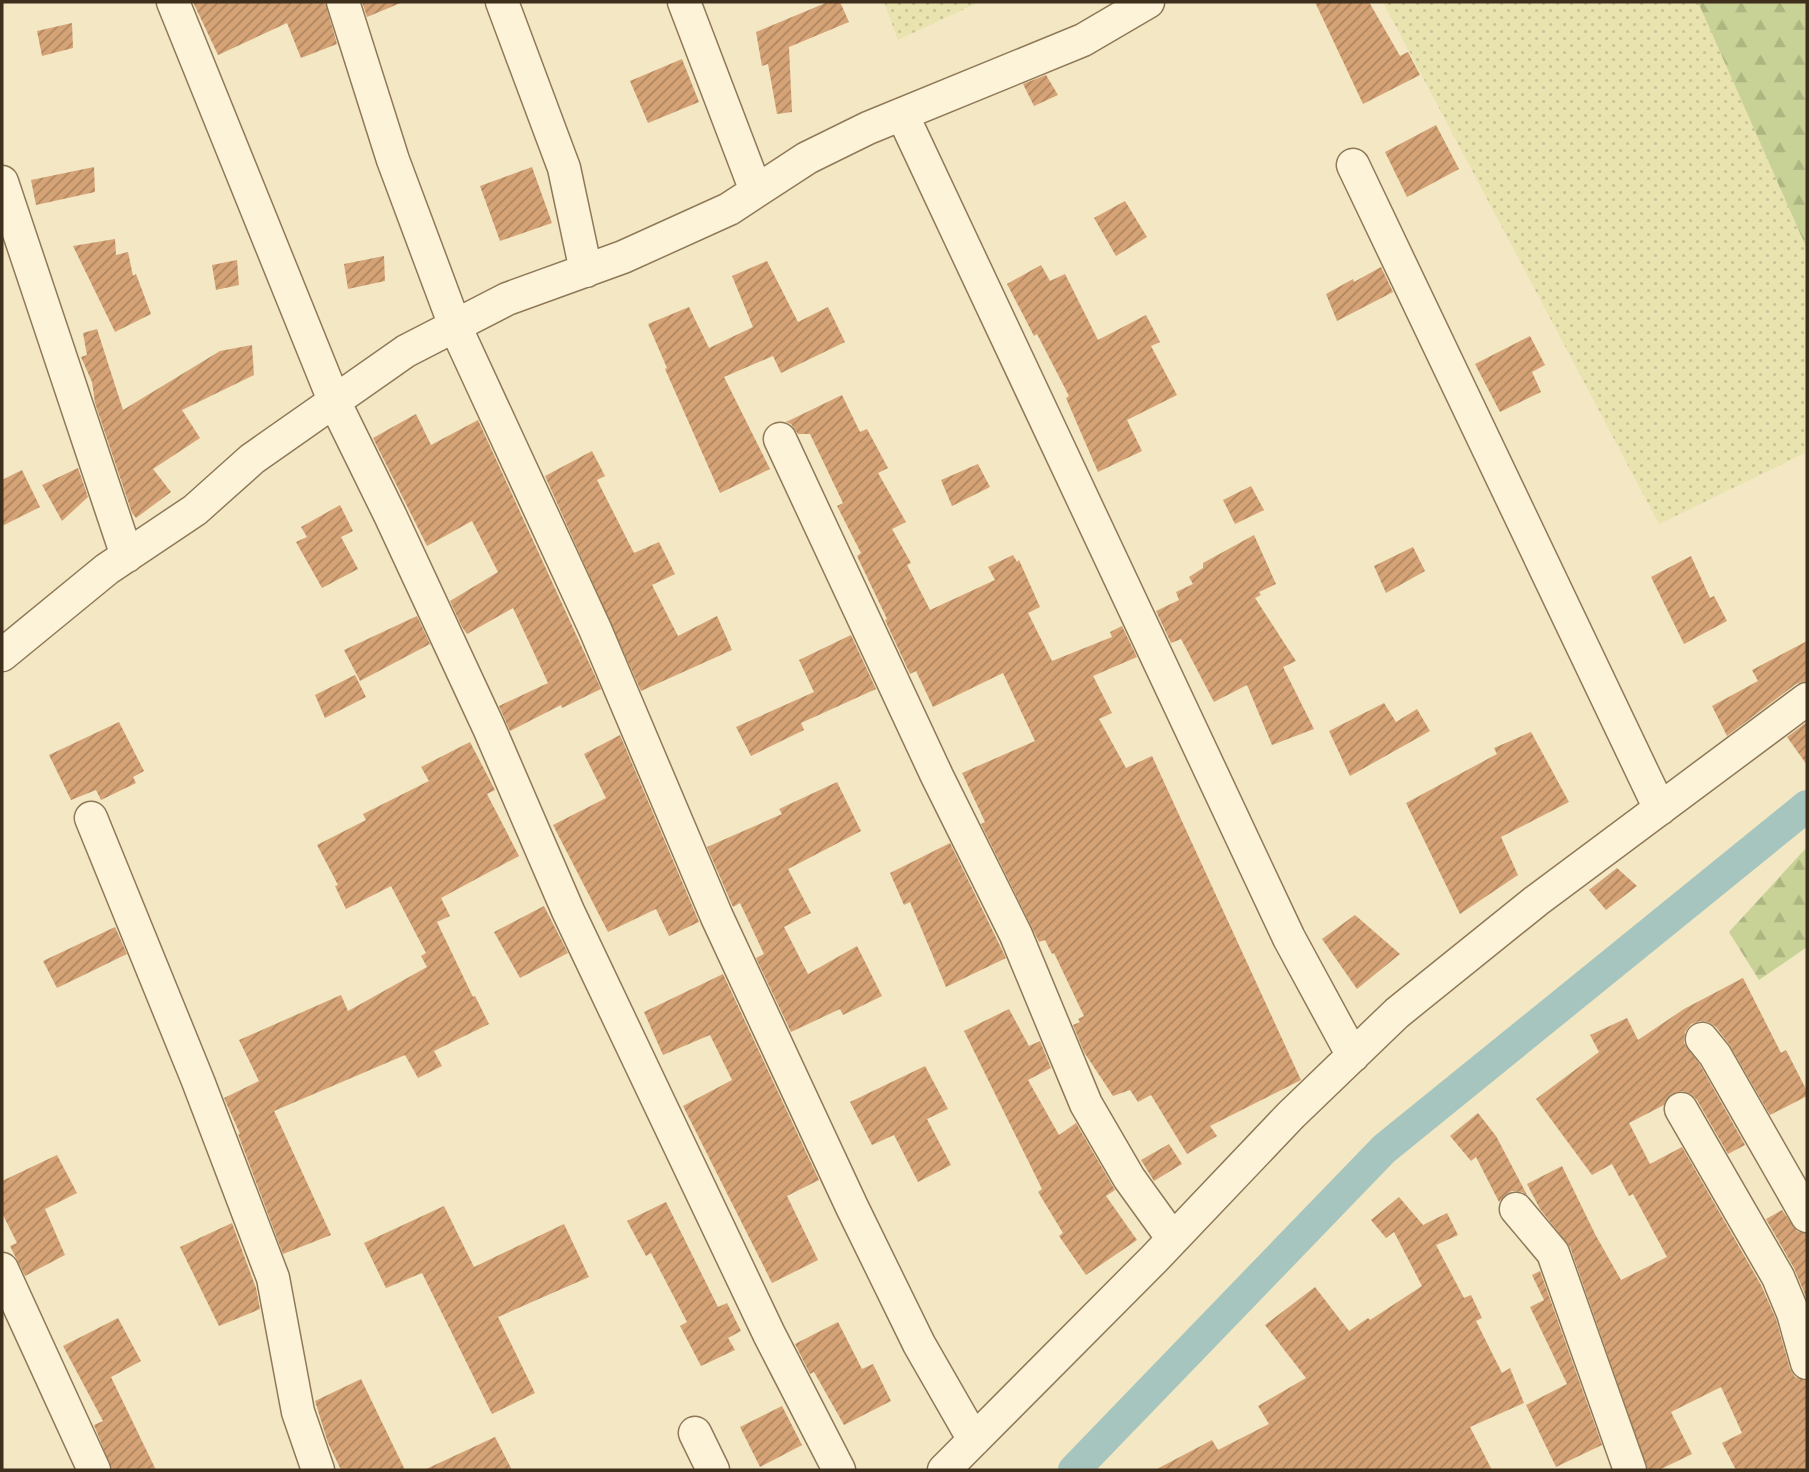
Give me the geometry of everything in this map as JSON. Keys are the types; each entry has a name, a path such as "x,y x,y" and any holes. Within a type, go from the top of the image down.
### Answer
{"street":[{"path":"173,2 335,403 489,728 574,923 769,1334 839,1470"},
{"path":"344,2 393,160 455,326 595,629 717,917 846,1194 919,1344 974,1440"},
{"path":"502,2 564,168 586,271"},
{"path":"684,2 756,191"},
{"path":"2,655 107,569 195,510 252,459 335,403 405,351 507,299 623,257 729,209 807,158 902,114 1083,40 1148,2"},
{"path":"902,114 1289,938 1353,1056"},
{"path":"1353,165 1660,809"},
{"path":"2,182 127,555"},
{"path":"780,439 931,764 1016,935 1086,1104 1129,1178 1173,1239"},
{"path":"944,1470 1173,1239 1291,1115 1397,1013 1536,901 1807,699"},
{"path":"91,818 198,1081 273,1278 298,1412 318,1470"},
{"path":"1702,1039 1715,1055 1807,1216"},
{"path":"1681,1109 1778,1277 1793,1313 1807,1363"},
{"path":"1516,1209 1553,1253 1630,1470"},
{"path":"2,1269 94,1470"},
{"path":"695,1433 713,1470"}],"shaded area":[{"path":"884,2 979,2 898,40"},
{"path":"1383,2 1698,2 1807,249 1807,452 1659,524"}],"green space":[{"path":"1698,2 1807,2 1807,249"},
{"path":"1807,847 1807,947 1759,980 1729,932"}],"building":[{"path":"193,2 325,2 337,44 301,58 287,23 218,55"},
{"path":"362,2 403,2 367,17"},
{"path":"828,2 840,2 849,22 789,47 792,112 777,114 768,64 762,66 756,32"},
{"path":"1315,2 1369,2 1400,56 1408,52 1420,75 1363,104"},
{"path":"72,23 73,48 42,56 37,31"},
{"path":"682,59 699,102 648,123 630,81"},
{"path":"1046,75 1058,95 1034,106 1023,84"},
{"path":"1436,125 1459,169 1407,197 1385,152"},
{"path":"94,167 95,192 36,205 31,180"},
{"path":"532,167 552,223 500,241 480,186"},
{"path":"1125,201 1147,237 1116,256 1094,218"},
{"path":"115,239 116,255 128,252 133,276 136,274 151,314 115,332 73,246"},
{"path":"384,256 385,281 348,289 344,264"},
{"path":"237,260 239,285 216,290 212,265"},
{"path":"767,261 798,322 828,307 845,342 781,373 773,356 724,377 770,469 720,493 648,324 689,307 709,348 753,327 732,276"},
{"path":"1041,265 1050,281 1065,274 1098,340 1146,315 1160,342 1151,346 1177,395 1127,420 1142,451 1098,472 1066,398 1069,396 1007,284"},
{"path":"1381,267 1393,292 1337,321 1326,294"},
{"path":"97,329 123,410 220,351 252,345 254,375 182,410 200,438 153,469 171,492 136,518 95,403 92,382 81,357 87,355 83,333"},
{"path":"1530,336 1545,365 1532,372 1541,392 1500,412 1475,364"},
{"path":"842,395 860,432 867,429 888,468 878,473 906,522 892,529 911,563 907,565 930,610 995,580 988,567 1013,555 1017,562 1019,560 1040,607 1028,613 1052,661 1112,637 1110,632 1122,626 1137,657 1093,676 1112,713 1099,719 1126,768 1152,756 1301,1080 1210,1126 1217,1136 1187,1154 1151,1095 1138,1102 1130,1090 1113,1096 1084,1052 1073,1025 1080,1022 1078,1019 1084,1016 1054,953 1052,954 1045,940 1039,942 981,824 985,822 962,773 1035,741 1003,673 933,707 916,671 910,674 885,620 887,619 857,556 861,553 837,506 843,503 810,434 798,434 791,424 786,422"},
{"path":"416,414 431,445 478,420 601,689 562,708 561,705 510,731 499,706 548,683 513,608 467,634 462,627 450,601 498,572 472,521 427,546 373,438"},
{"path":"592,451 605,476 597,480 634,553 659,542 675,574 652,585 678,636 717,616 732,650 641,691 545,476"},
{"path":"978,464 990,487 952,506 941,480"},
{"path":"78,468 88,497 62,521 42,485"},
{"path":"22,470 40,507 2,526 2,480"},
{"path":"1251,486 1264,510 1235,524 1223,500"},
{"path":"340,505 353,531 341,537 358,569 322,588 296,542 307,537 301,527"},
{"path":"1254,535 1276,584 1259,592 1261,595 1255,598 1296,661 1283,667 1314,729 1272,745 1247,685 1214,702 1181,639 1171,643 1156,611 1179,600 1176,592 1193,584 1189,577 1203,568 1203,563"},
{"path":"1413,547 1425,571 1386,593 1374,566"},
{"path":"1691,556 1710,598 1714,596 1727,621 1684,644 1651,577"},
{"path":"417,616 430,644 360,681 344,650"},
{"path":"851,635 876,689 801,723 804,730 751,756 736,727 814,692 799,660"},
{"path":"1807,641 1807,681 1796,684 1727,736 1712,706 1758,681 1752,670"},
{"path":"355,675 366,697 325,718 315,695"},
{"path":"1384,703 1396,722 1417,709 1430,731 1350,776 1329,731"},
{"path":"119,722 144,771 133,777 136,783 101,800 96,790 71,800 49,755"},
{"path":"1807,722 1807,765 1787,737"},
{"path":"1531,732 1569,802 1501,837 1518,875 1460,914 1406,803 1497,754 1494,748"},
{"path":"620,735 699,922 669,936 656,909 608,932 553,825 606,798 584,754"},
{"path":"470,742 495,790 487,794 519,856 441,898 450,916 437,922 489,1024 434,1051 442,1066 418,1078 405,1055 274,1111 331,1235 283,1254 240,1134 224,1098 259,1081 239,1040 341,995 348,1011 427,967 421,956 426,953 391,886 346,909 335,886 338,885 317,845 366,820 363,814 429,781 421,767"},
{"path":"837,782 861,831 788,869 811,913 784,927 808,974 857,946 882,996 843,1015 840,1009 791,1032 756,958 764,954 740,903 733,907 707,847 782,814 779,809"},
{"path":"950,843 1006,958 946,987 910,902 904,905 890,873"},
{"path":"1617,868 1637,886 1606,910 1589,890"},
{"path":"544,906 568,953 520,978 494,932"},
{"path":"1355,915 1400,954 1357,989 1322,939"},
{"path":"115,927 127,954 57,988 43,961"},
{"path":"723,974 819,1180 787,1196 818,1260 772,1283 683,1106 732,1080 710,1035 663,1055 644,1012"},
{"path":"1743,978 1781,1053 1786,1050 1807,1096 1770,1115 1729,1044 1716,1027 1700,1021 1691,1024 1685,1032 1684,1043 1700,1065 1745,1145 1728,1154 1697,1100 1682,1091 1671,1094 1664,1105 1629,1123 1650,1164 1682,1147 1761,1285 1776,1319 1790,1369 1795,1377 1807,1381 1807,1470 1736,1470 1722,1443 1742,1433 1721,1387 1671,1412 1692,1454 1659,1470 1648,1470 1570,1247 1540,1209 1527,1184 1562,1166 1621,1280 1667,1257 1633,1194 1629,1196 1612,1164 1592,1175 1536,1099 1599,1052 1590,1035 1627,1018 1638,1040 1684,1009"},
{"path":"1009,1009 1029,1046 1040,1041 1051,1068 1028,1080 1059,1135 1076,1123 1115,1190 1106,1196 1137,1240 1086,1275 1059,1236 1063,1233 1038,1192 1042,1189 964,1031"},
{"path":"925,1066 948,1109 927,1119 951,1165 918,1182 894,1135 872,1145 850,1102"},
{"path":"1478,1113 1496,1136 1527,1195 1512,1191 1499,1202 1476,1157 1471,1161 1450,1136"},
{"path":"1169,1144 1182,1164 1154,1181 1141,1160"},
{"path":"57,1155 77,1193 45,1209 65,1255 25,1276 10,1246 17,1243 2,1213 2,1181"},
{"path":"1399,1197 1423,1225 1447,1213 1458,1235 1436,1245 1464,1298 1471,1295 1482,1318 1476,1321 1502,1373 1510,1368 1524,1403 1470,1427 1492,1470 1155,1470 1212,1440 1218,1450 1269,1424 1258,1406 1306,1378 1265,1325 1315,1287 1349,1331 1422,1286 1394,1232 1386,1238 1371,1220"},
{"path":"666,1202 718,1307 727,1303 741,1331 728,1338 735,1350 701,1366 680,1326 687,1322 651,1253 646,1256 627,1221"},
{"path":"444,1206 474,1267 564,1224 589,1277 498,1317 535,1393 492,1414 422,1273 386,1288 364,1243"},
{"path":"1782,1210 1797,1231 1807,1234 1807,1299 1794,1268 1766,1219"},
{"path":"232,1223 256,1288 260,1309 219,1326 180,1247"},
{"path":"1540,1271 1602,1445 1556,1467 1526,1405 1567,1384 1530,1307 1544,1300 1532,1275"},
{"path":"118,1318 141,1361 111,1377 156,1470 112,1470 94,1425 103,1421 63,1346"},
{"path":"838,1322 862,1369 873,1364 891,1401 844,1425 814,1372 810,1374 795,1344"},
{"path":"361,1379 405,1470 341,1470 328,1443 315,1401"},
{"path":"782,1406 802,1445 760,1467 740,1427"},
{"path":"495,1437 512,1470 424,1470"}],"waterway":[{"path":"1074,1470 1384,1149 1807,806"}]}
